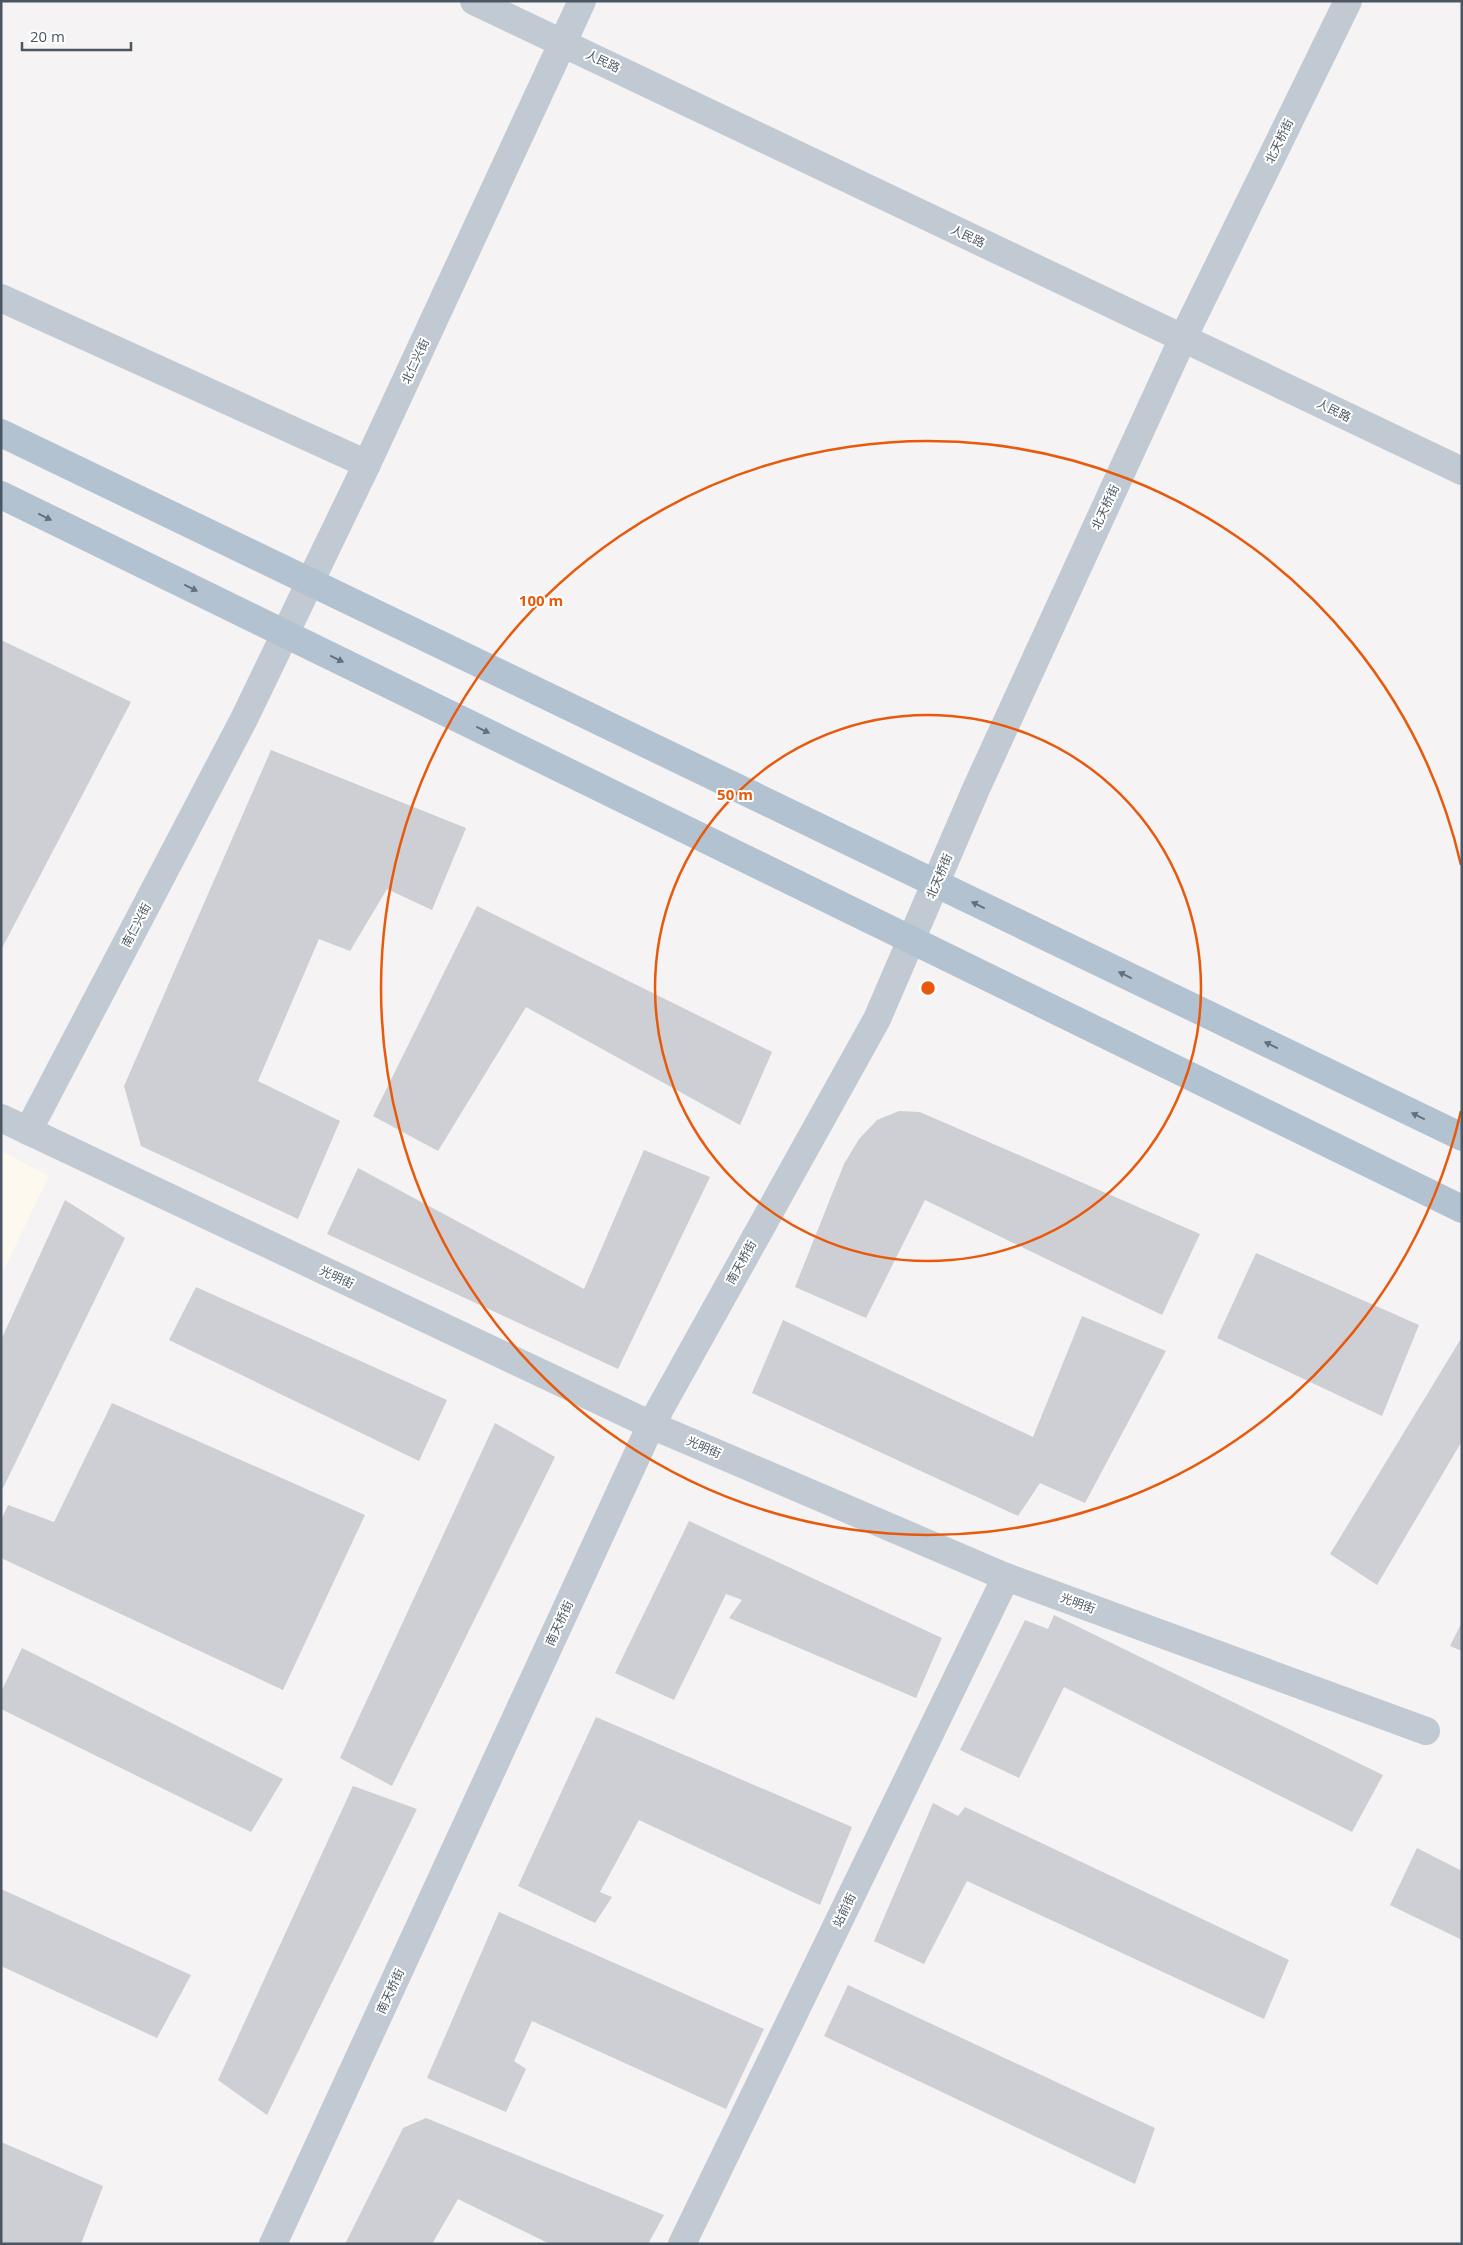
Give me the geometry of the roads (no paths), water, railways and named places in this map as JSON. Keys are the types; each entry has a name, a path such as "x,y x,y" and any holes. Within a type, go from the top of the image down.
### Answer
{"main road":[{"path":"1,433 1462,1137"},
{"path":"1,495 1462,1208"}],"street":[{"name":"人民路","path":"474,1 1462,471"},
{"name":"北仁兴街","path":"244,719 367,464 582,1"},
{"name":"北天桥街","path":"877,1019 976,789 1183,338 1348,1"},
{"path":"1,298 367,464"},
{"name":"南仁兴街","path":"28,1131 244,719"},
{"name":"南天桥街","path":"273,2244 651,1425 877,1019"},
{"name":"光明街","path":"1,1118 651,1425 1006,1576 1426,1731"},
{"name":"站前街","path":"682,2244 1006,1576"}]}
